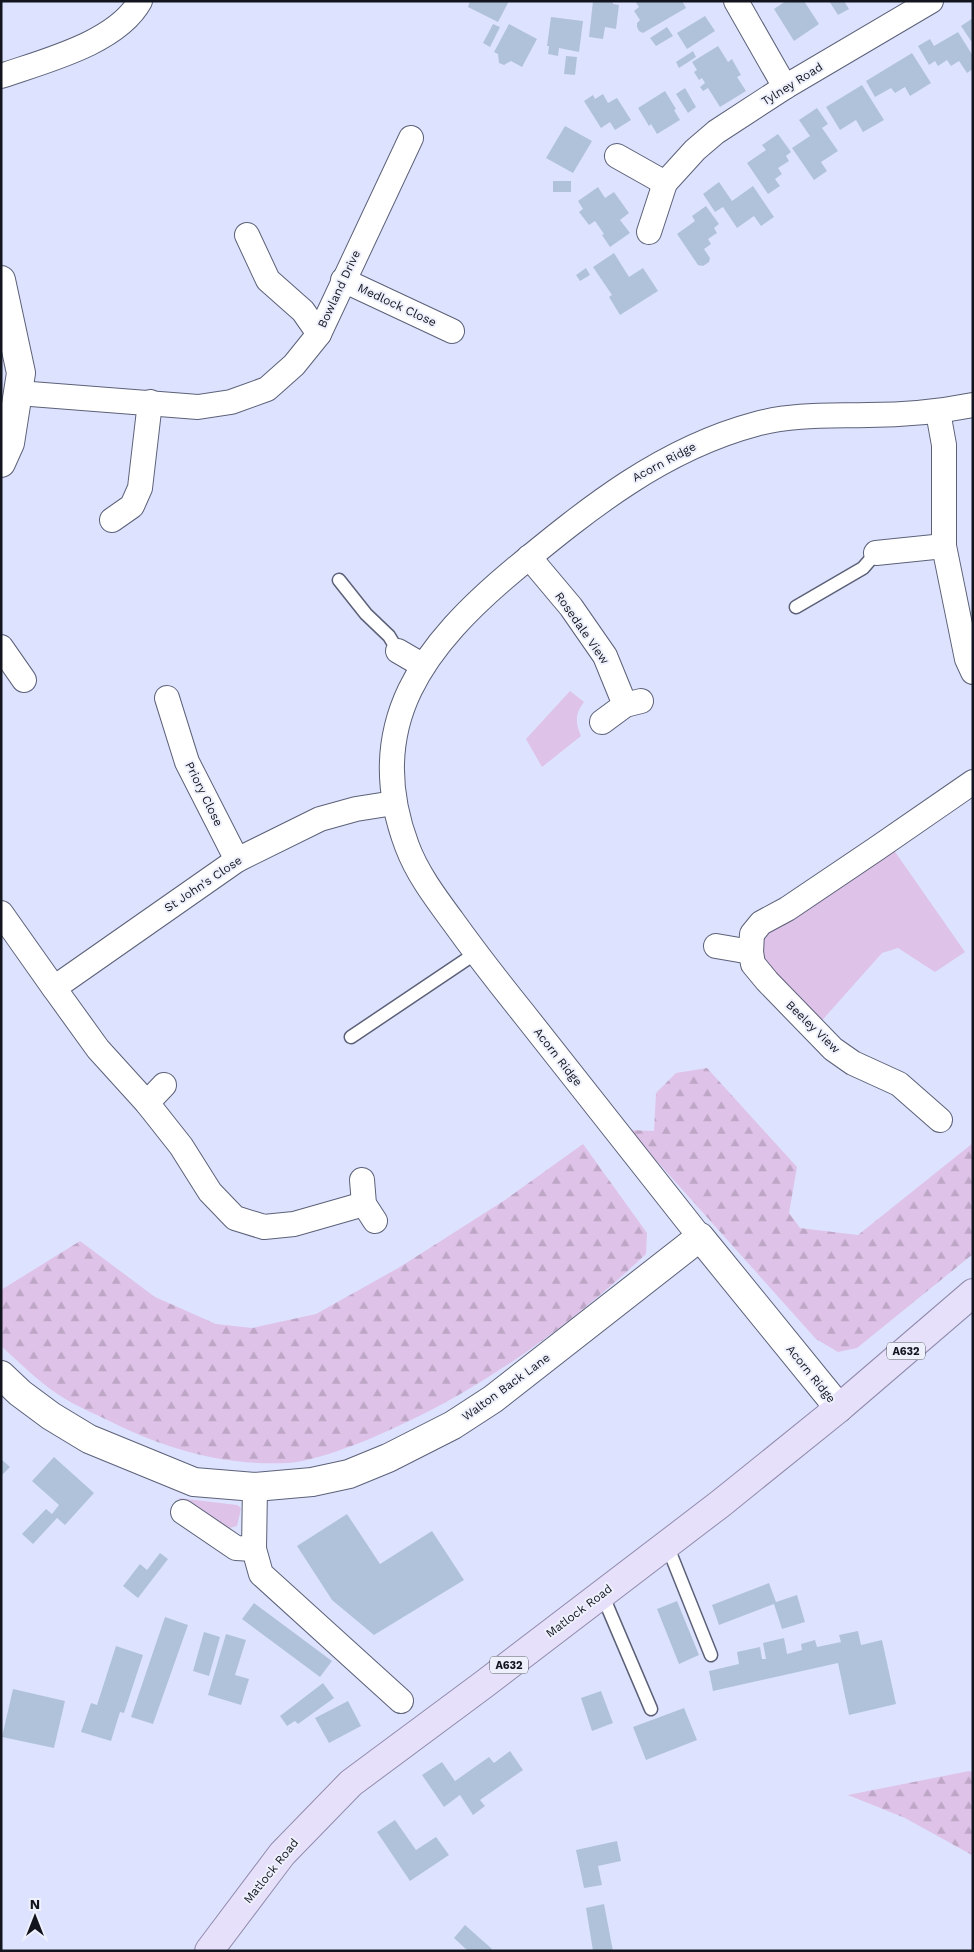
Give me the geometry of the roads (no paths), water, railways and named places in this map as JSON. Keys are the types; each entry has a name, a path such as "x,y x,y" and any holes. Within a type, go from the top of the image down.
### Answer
{"main road":[{"name":"Matlock Road","path":"209,1951 282,1854 351,1783 484,1685 720,1504 839,1408 973,1293"}],"street":[{"path":"1,76 94,42 133,13 140,1"},
{"path":"736,1 784,87"},
{"name":"Tylney Road","path":"649,232 665,183 689,156 716,132 784,87 931,1"},
{"name":"Bowland Drive","path":"18,393 198,407 231,402 267,389 294,365 319,334 411,138"},
{"path":"616,156 665,183"},
{"path":"247,235 268,280 303,311 319,334"},
{"path":"1,280 21,373 10,443 1,463"},
{"name":"Medlock Close","path":"343,280 452,331"},
{"path":"112,520 132,506 140,488 150,402"},
{"name":"Acorn Ridge","path":"839,1408 700,1237 476,953 426,881 408,848 394,803 391,765 396,725 422,665 458,621 492,588 529,557 616,489 698,444 755,424 790,416 938,412 973,405"},
{"path":"938,412 944,445 944,546 967,659 973,672"},
{"path":"876,553 944,546"},
{"name":"Rosedale View","path":"529,557 571,607 605,656 633,703 602,722"},
{"path":"1,647 24,680"},
{"path":"398,651 422,665"},
{"name":"Priory Close","path":"167,698 187,762 236,860"},
{"path":"716,946 751,952 752,934 761,923 787,909 870,841 973,782"},
{"name":"St John's Close","path":"54,988 236,860 320,819 356,809 394,803"},
{"path":"1,913 98,1049 147,1103 181,1146 210,1192 235,1218 264,1227 369,1213 362,1180"},
{"name":"Beeley View","path":"751,952 753,964 767,982 833,1049 853,1063 899,1084 940,1120"},
{"path":"147,1103 164,1085"},
{"name":"Walton Back Lane","path":"5,1385 89,1439 194,1482 256,1487 312,1482 349,1474 388,1458 453,1424 493,1400 700,1237"},
{"path":"256,1487 254,1549 262,1574 401,1701"},
{"path":"183,1512 236,1548 254,1549"}],"lane":[{"path":"796,607 864,568 876,553"},
{"path":"339,580 366,614 388,636 398,651"},
{"path":"351,1037 476,953"},
{"path":"667,1545 711,1655"},
{"path":"602,1594 651,1709"}]}
